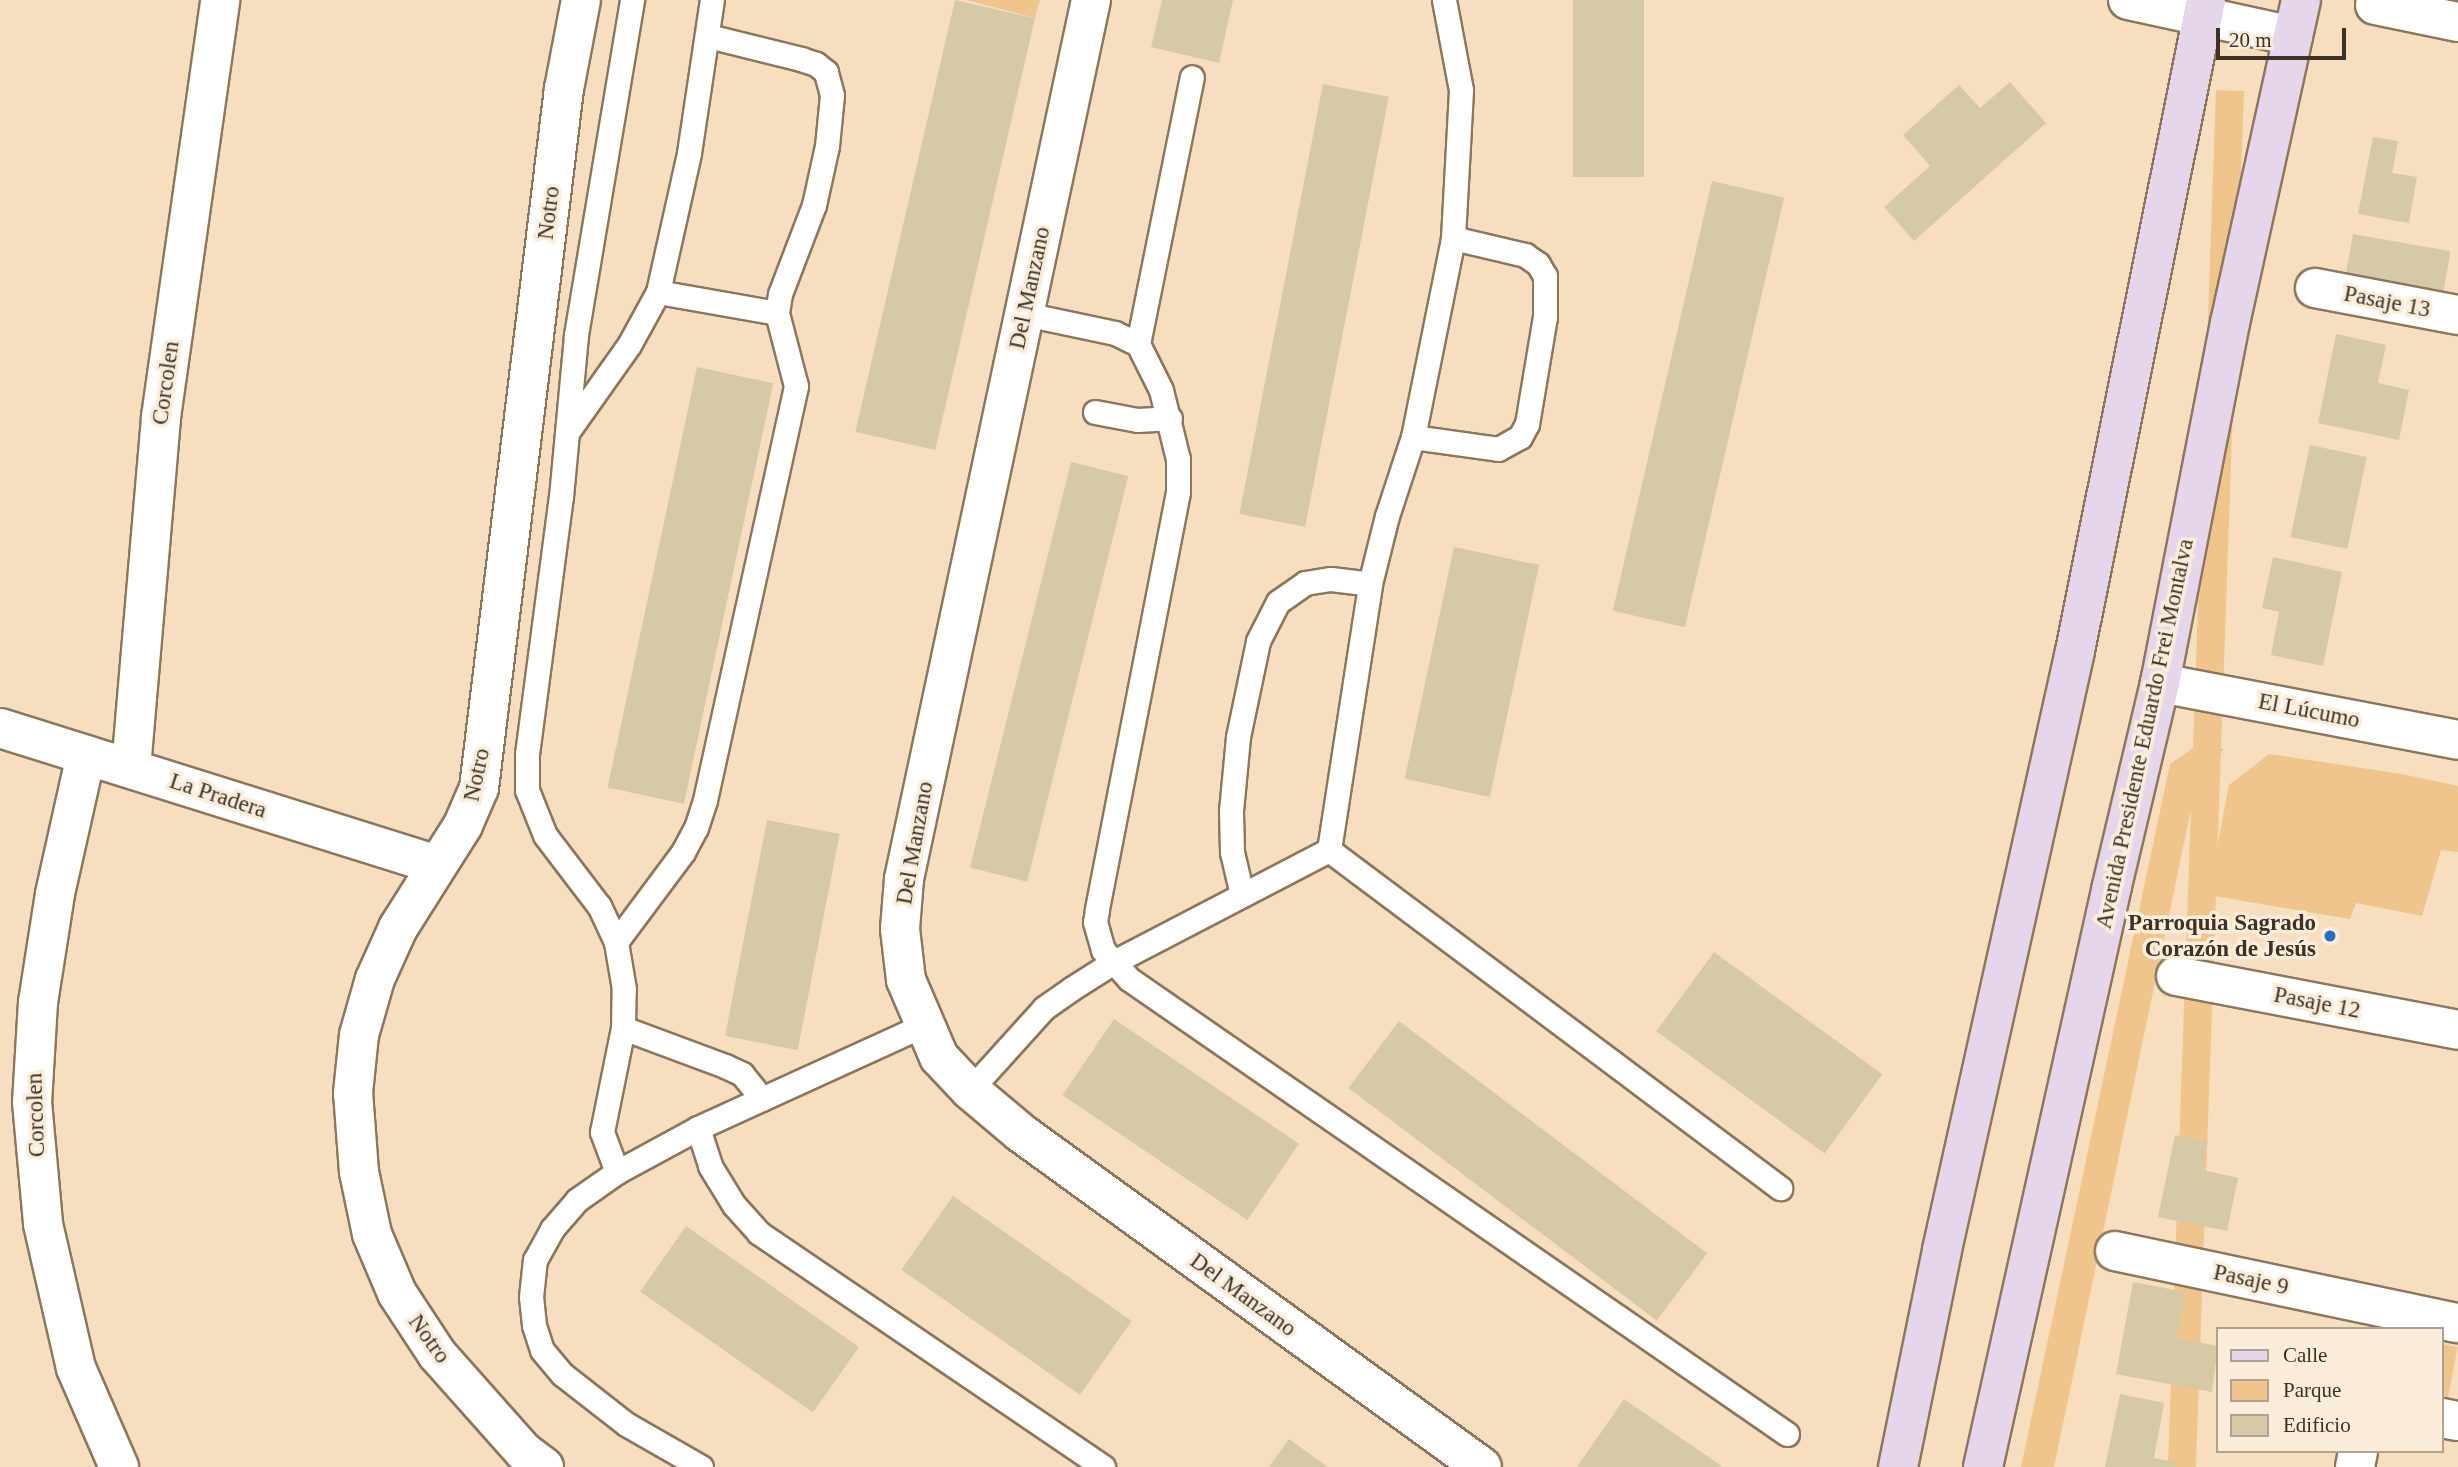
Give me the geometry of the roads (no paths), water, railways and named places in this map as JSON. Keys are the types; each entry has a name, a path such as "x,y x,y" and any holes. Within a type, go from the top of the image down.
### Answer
{"main road":[{"path":"1898,1467 1942,1250 2075,652 2204,9"},
{"name":"Avenida Presidente Eduardo Frei Montalva","path":"1983,1467 2112,886 2161,683 2230,323 2297,18"}],"street":[{"name":"Corcolen","path":"131,768 160,417 220,0"},
{"name":"Notro","path":"526,1462 437,1354 397,1293 372,1234 359,1172 353,1093 359,1035 375,979 398,928 463,825 479,788 564,89 581,0"},
{"name":"Del Manzano","path":"1091,0 904,879 901,929 906,980 939,1057 970,1090 1020,1133 1482,1467"},
{"path":"2128,0 2297,18"},
{"path":"2375,5 2458,22"},
{"name":"Pasaje 13","path":"2315,288 2458,315"},
{"name":"El Lúcumo","path":"2161,683 2458,740"},
{"name":"La Pradera","path":"0,728 436,865"},
{"name":"Corcolen","path":"86,754 55,894 38,1002 32,1102 43,1224 76,1368 119,1467"},
{"name":"Pasaje 12","path":"2176,976 2458,1030"},
{"name":"Pasaje 9","path":"2115,1251 2385,1319 2458,1323"}],"lane":[{"path":"617,1172 602,1132 623,1028 624,989 616,942 599,906 545,835 527,790 527,754 576,335 632,0"},
{"path":"566,434 629,345 658,292 689,153 712,0"},
{"path":"1329,850 1370,584 1387,516 1413,437 1453,238 1461,90 1444,0"},
{"path":"616,942 683,852 696,828 705,800 796,386 777,313 780,294 814,205 827,146 831,83 826,72 817,64 708,36"},
{"path":"1138,344 1192,77"},
{"path":"1413,437 1498,449 1520,437 1527,424 1545,317 1545,276 1538,264 1525,255 1453,238"},
{"path":"658,292 777,313"},
{"path":"1025,314 1115,333 1138,344 1161,390 1178,459 1178,492 1095,922 1103,950 1129,979 1787,1434"},
{"path":"1095,412 1137,420 1170,418"},
{"path":"1242,895 1232,852 1231,811 1238,737 1258,640 1278,603 1305,583 1331,579 1370,584"},
{"path":"970,1090 1044,1008 1112,963 1329,850"},
{"path":"1329,850 1780,1188"},
{"path":"701,1467 626,1424 562,1374 542,1350 534,1325 531,1297 535,1260 552,1230 577,1200 617,1172 698,1128 924,1025"},
{"path":"623,1028 742,1074 762,1100"},
{"path":"698,1128 710,1166 734,1205 759,1233 1103,1467"}],"place":[{"name":"Parroquia Sagrado Corazón de Jesús","path":"2330,936"}]}
